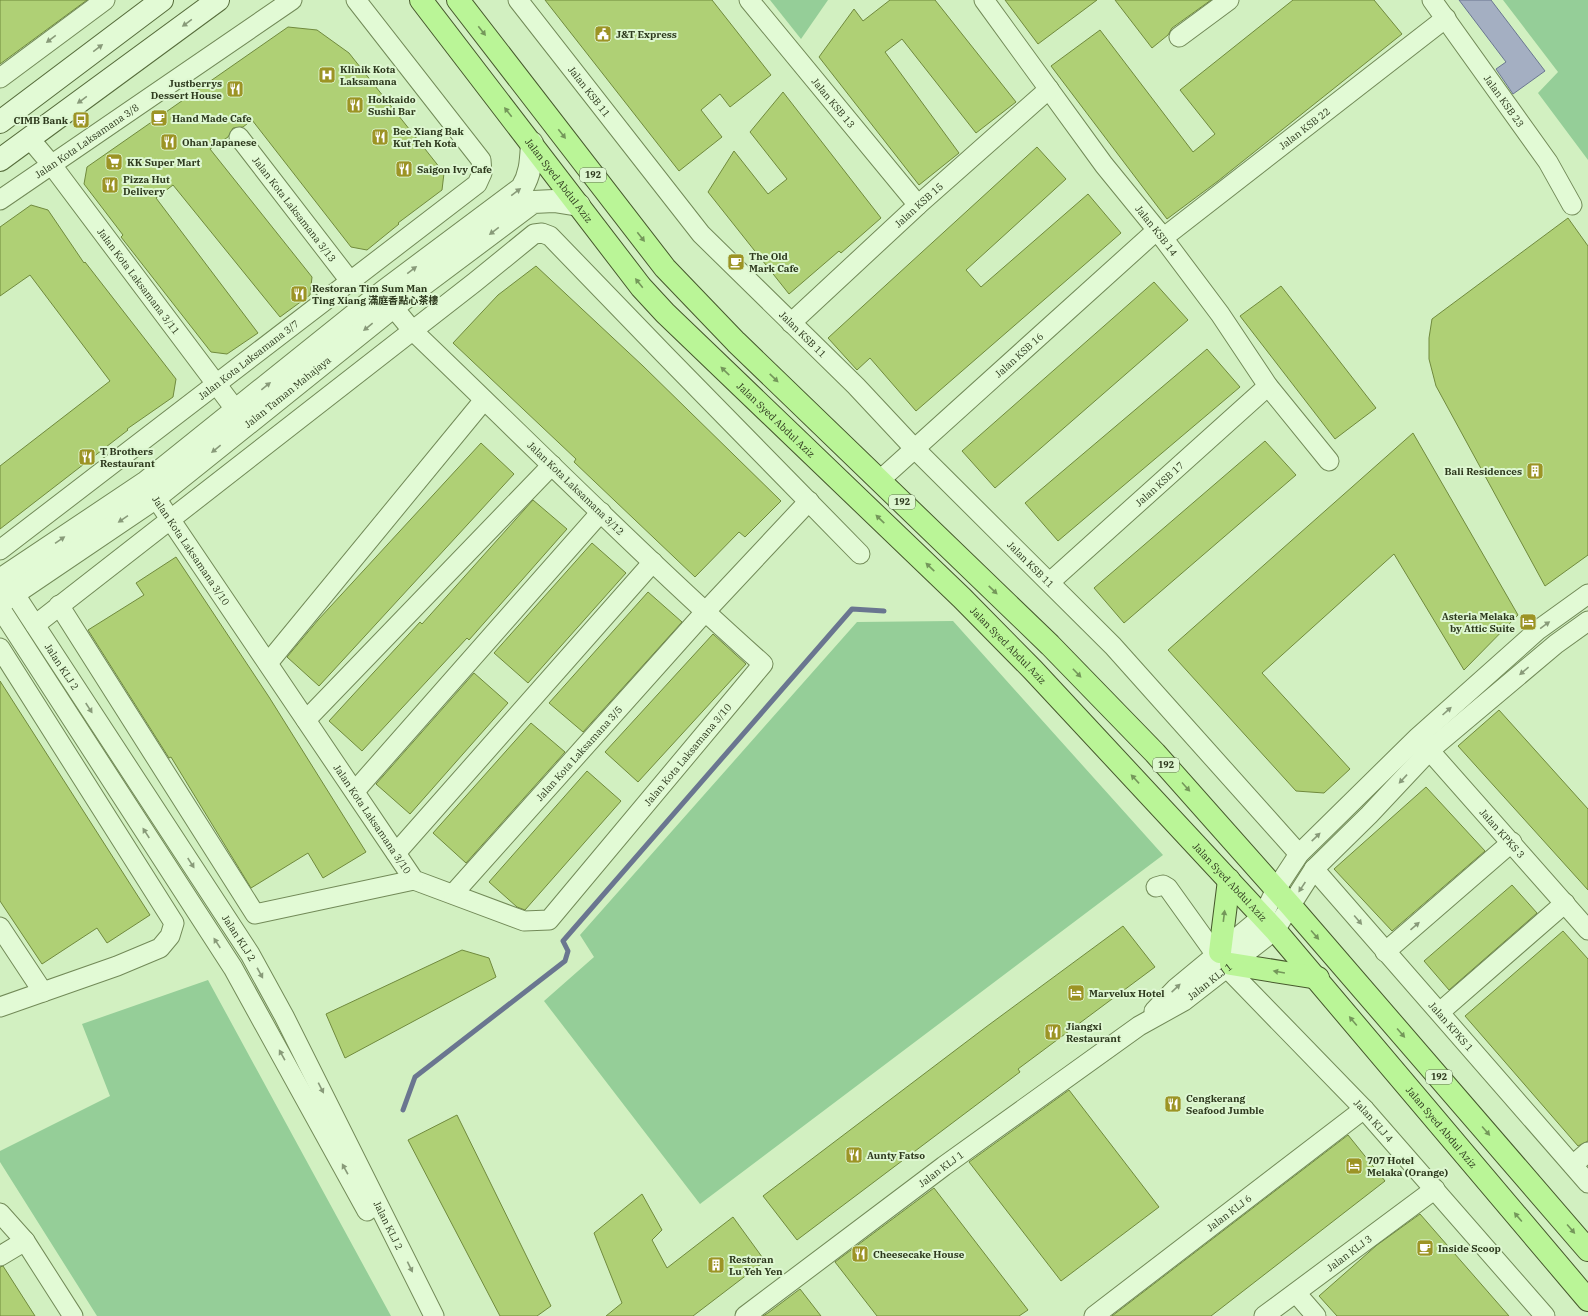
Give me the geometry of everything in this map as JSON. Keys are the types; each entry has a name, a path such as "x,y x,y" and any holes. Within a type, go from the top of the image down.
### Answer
{"main road":[{"name":"Jalan Syed Abdul Aziz","path":"421,0 641,287 665,313 952,588 1033,670 1269,923 1318,978 1588,1300"},
{"name":"192","path":"458,0 665,268 736,342 1050,645 1155,753 1283,897 1588,1250"},
{"path":"1229,880 1223,959 1318,978"}],"street":[{"path":"0,78 105,0"},
{"path":"0,122 162,0"},
{"path":"0,160 218,0"},
{"name":"Jalan Kota Laksamana 3/8","path":"0,200 292,0"},
{"name":"Jalan Kota Laksamana 3/7","path":"0,550 477,184 482,173 481,160 356,0"},
{"name":"Jalan KSB 11","path":"518,0 701,234 856,386 914,448 1114,646 1298,854"},
{"name":"Jalan KSB 13","path":"749,0 918,206"},
{"name":"Jalan KSB 14","path":"984,0 1104,165 1160,234 1220,314 1268,386 1329,461"},
{"path":"1179,37 1229,0"},
{"name":"Jalan KSB 23","path":"1432,0 1548,162 1572,206"},
{"name":"Jalan KSB 22","path":"1160,234 1446,18"},
{"name":"Jalan KSB 15","path":"791,323 918,206 1049,89"},
{"name":"Jalan Kota Laksamana 3/13","path":"239,137 350,281"},
{"name":"Jalan Kota Laksamana 3/11","path":"30,139 51,164 241,417"},
{"name":"Jalan Taman Mahajaya","path":"2,595 150,490 241,417 383,292 522,188 528,178 531,163 532,143"},
{"name":"Jalan Taman Mahajaya","path":"241,417 393,307 533,202 554,201 579,205"},
{"path":"35,625 534,234 542,233 550,236 860,554"},
{"name":"Jalan KSB 16","path":"880,480 914,448 1160,234"},
{"name":"Jalan Kota Laksamana 3/12","path":"393,307 412,330 484,400 705,612 763,664"},
{"name":"Jalan KSB 17","path":"1050,582 1268,386"},
{"path":"268,663 484,400"},
{"path":"306,720 552,465"},
{"name":"Jalan Taman Mahajaya","path":"2,595 28,562 150,490"},
{"name":"Jalan Kota Laksamana 3/10","path":"150,490 414,880 524,921 549,920 763,664"},
{"name":"Jalan Kota Laksamana 3/5","path":"453,894 705,612 809,502"},
{"path":"354,791 601,512"},
{"path":"396,853 653,562"},
{"path":"1269,923 1283,897 1298,854 1424,744 1535,633 1588,594"},
{"name":"Jalan KLJ 2","path":"2,595 35,625 250,954 284,1016 363,1188 419,1316"},
{"name":"Jalan KLJ 2","path":"2,595 16,631 233,968 363,1188 434,1316"},
{"path":"59,606 255,914 414,880"},
{"path":"1283,897 1369,815 1424,744 1588,621"},
{"path":"0,642 16,631"},
{"path":"0,648 174,923 170,936 160,948 117,966 0,1007"},
{"name":"Jalan KPKS 3","path":"1424,744 1588,930"},
{"path":"1385,952 1512,842"},
{"name":"Jalan KPKS 1","path":"1314,869 1588,1183"},
{"name":"Jalan KLJ 4","path":"1156,887 1163,885 1168,888 1223,959 1364,1109 1545,1316"},
{"path":"1440,1012 1565,903"},
{"name":"Jalan KLJ 1","path":"745,1316 926,1180 1139,1026 1176,988 1223,959 1269,923"},
{"path":"0,926 43,992"},
{"name":"Jalan KLJ 6","path":"1094,1316 1364,1109"},
{"path":"1573,1165 1588,1152"},
{"name":"Jalan KLJ 3","path":"1264,1316 1434,1189"},
{"path":"0,1213 24,1241 73,1316"},
{"path":"0,1256 24,1241"},
{"path":"1296,1293 1316,1316"}],"green space":[{"path":"770,0 828,0 801,39"},
{"path":"1503,0 1588,0 1588,160 1538,93 1558,72"},
{"path":"953,621 1163,855 700,1204 544,1001 594,957 580,935 857,622"},
{"path":"208,980 391,1316 97,1316 0,1162 0,1151 110,1096 82,1024"}],"water":[{"path":"1459,0 1491,0 1545,71 1513,94 1496,69 1506,62"}],"building":[{"path":"0,0 87,0 0,64"},
{"path":"545,0 712,0 771,75 730,107 720,94 701,110 722,137 679,171"},
{"path":"890,0 935,0 1016,102 976,133 902,39 885,52 959,153 919,185 819,57 854,9 863,21"},
{"path":"1005,0 1097,0 1038,44"},
{"path":"1115,0 1211,0 1172,28 1168,35 1152,48"},
{"path":"1293,0 1374,0 1402,34 1218,181 1167,219 1051,66 1100,30 1193,152 1215,134 1180,90"},
{"path":"288,27 317,30 349,53 444,173 442,190 398,223 399,224 367,250 351,247 252,120 243,127 233,128 228,137 210,149 312,277 310,295 280,317 173,185 156,198 258,333 227,354 211,352 121,237 123,235 84,184 87,167"},
{"path":"783,92 881,218 841,253 839,251 789,294 708,192 734,151 768,194 787,179 750,132"},
{"path":"1037,147 1066,179 966,270 981,287 1088,194 1121,233 916,411 870,358 857,370 828,338"},
{"path":"31,205 48,210 84,263 85,262 176,379 173,397 127,429 128,430 0,529 0,466 110,381 30,275 0,296 0,227"},
{"name":"Bali Residences","path":"1568,218 1588,246 1588,555 1545,586 1436,386 1429,359 1429,338 1432,319"},
{"path":"536,266 643,366 781,501 745,537 739,532 695,577 574,462 576,459 453,343 498,295"},
{"path":"1154,282 1188,320 995,488 962,451"},
{"path":"1281,286 1376,408 1335,439 1240,316"},
{"path":"1207,349 1240,387 1058,541 1025,503"},
{"path":"1413,433 1518,615 1464,670 1394,554 1262,673 1350,769 1324,793 1296,791 1168,650"},
{"path":"1265,441 1296,475 1124,623 1094,588"},
{"path":"481,443 514,474 319,686 287,657 318,620"},
{"path":"533,500 567,529 469,640 467,638 362,751 329,721 420,622 422,624"},
{"path":"592,543 626,573 528,683 494,653"},
{"path":"176,557 269,697 366,852 323,878 308,853 251,888 171,757 169,758 88,630 144,595 136,583"},
{"path":"648,592 682,622 583,732 549,703"},
{"path":"713,634 746,664 638,782 605,752"},
{"path":"474,673 508,703 410,814 376,784"},
{"path":"0,681 150,915 107,943 97,928 42,964 0,901"},
{"path":"1499,710 1588,809 1588,890 1458,746"},
{"path":"531,723 565,752 466,863 433,833"},
{"path":"587,771 621,801 525,910 517,907 489,882"},
{"path":"1426,787 1485,851 1392,931 1334,869"},
{"path":"1512,885 1537,913 1449,990 1424,961"},
{"path":"1123,926 1155,967 1018,1069 1020,1072 797,1240 763,1196 986,1027"},
{"path":"1563,931 1588,959 1588,1141 1578,1146 1465,1016"},
{"path":"462,950 489,958 496,977 345,1058 326,1014"},
{"path":"1069,1090 1159,1207 1061,1281 969,1162"},
{"path":"457,1115 551,1306 537,1316 500,1316 408,1140"},
{"path":"1348,1135 1385,1181 1211,1316 1112,1316"},
{"path":"934,1188 1028,1310 1019,1316 877,1316 835,1262"},
{"name":"Restoran Lu Yeh Yen","path":"642,1194 662,1230 652,1240 667,1268 733,1217 765,1261 693,1316 606,1316 622,1303 594,1233"},
{"path":"1420,1214 1509,1316 1337,1316 1319,1296 1377,1245"},
{"path":"3,1266 35,1316 0,1316 0,1267"},
{"path":"800,1289 821,1316 763,1316 768,1313"}],"waterway":[{"path":"403,1110 415,1077 565,961 568,951 563,941 852,609 884,611"}],"place":[{"name":"J&T Express","path":"603,34"},
{"name":"Klinik Kota Laksamana","path":"327,75"},
{"name":"Justberrys Dessert House","path":"235,89"},
{"name":"Hokkaido Sushi Bar","path":"355,105"},
{"name":"Hand Made Cafe","path":"159,118"},
{"name":"CIMB Bank","path":"81,120"},
{"name":"Bee Xiang Bak Kut Teh Kota","path":"380,137"},
{"name":"Ohan Japanese","path":"169,142"},
{"name":"KK Super Mart","path":"114,162"},
{"name":"Saigon Ivy Cafe","path":"404,169"},
{"name":"Pizza Hut Delivery","path":"110,185"},
{"name":"The Old Mark Cafe","path":"736,262"},
{"name":"Restoran Tim Sum Man Ting Xiang 滿庭香點心茶樓","path":"299,294"},
{"name":"T Brothers Restaurant","path":"87,457"},
{"name":"Bali Residences","path":"1535,471"},
{"name":"Asteria Melaka by Attic Suite","path":"1528,622"},
{"name":"Marvelux Hotel","path":"1076,993"},
{"name":"Jiangxi Restaurant","path":"1053,1032"},
{"name":"Cengkerang Seafood Jumble","path":"1173,1104"},
{"name":"Aunty Fatso","path":"854,1155"},
{"name":"707 Hotel Melaka (Orange)","path":"1354,1166"},
{"name":"Inside Scoop","path":"1425,1248"},
{"name":"Cheesecake House","path":"860,1254"},
{"name":"Restoran Lu Yeh Yen","path":"716,1265"}]}
